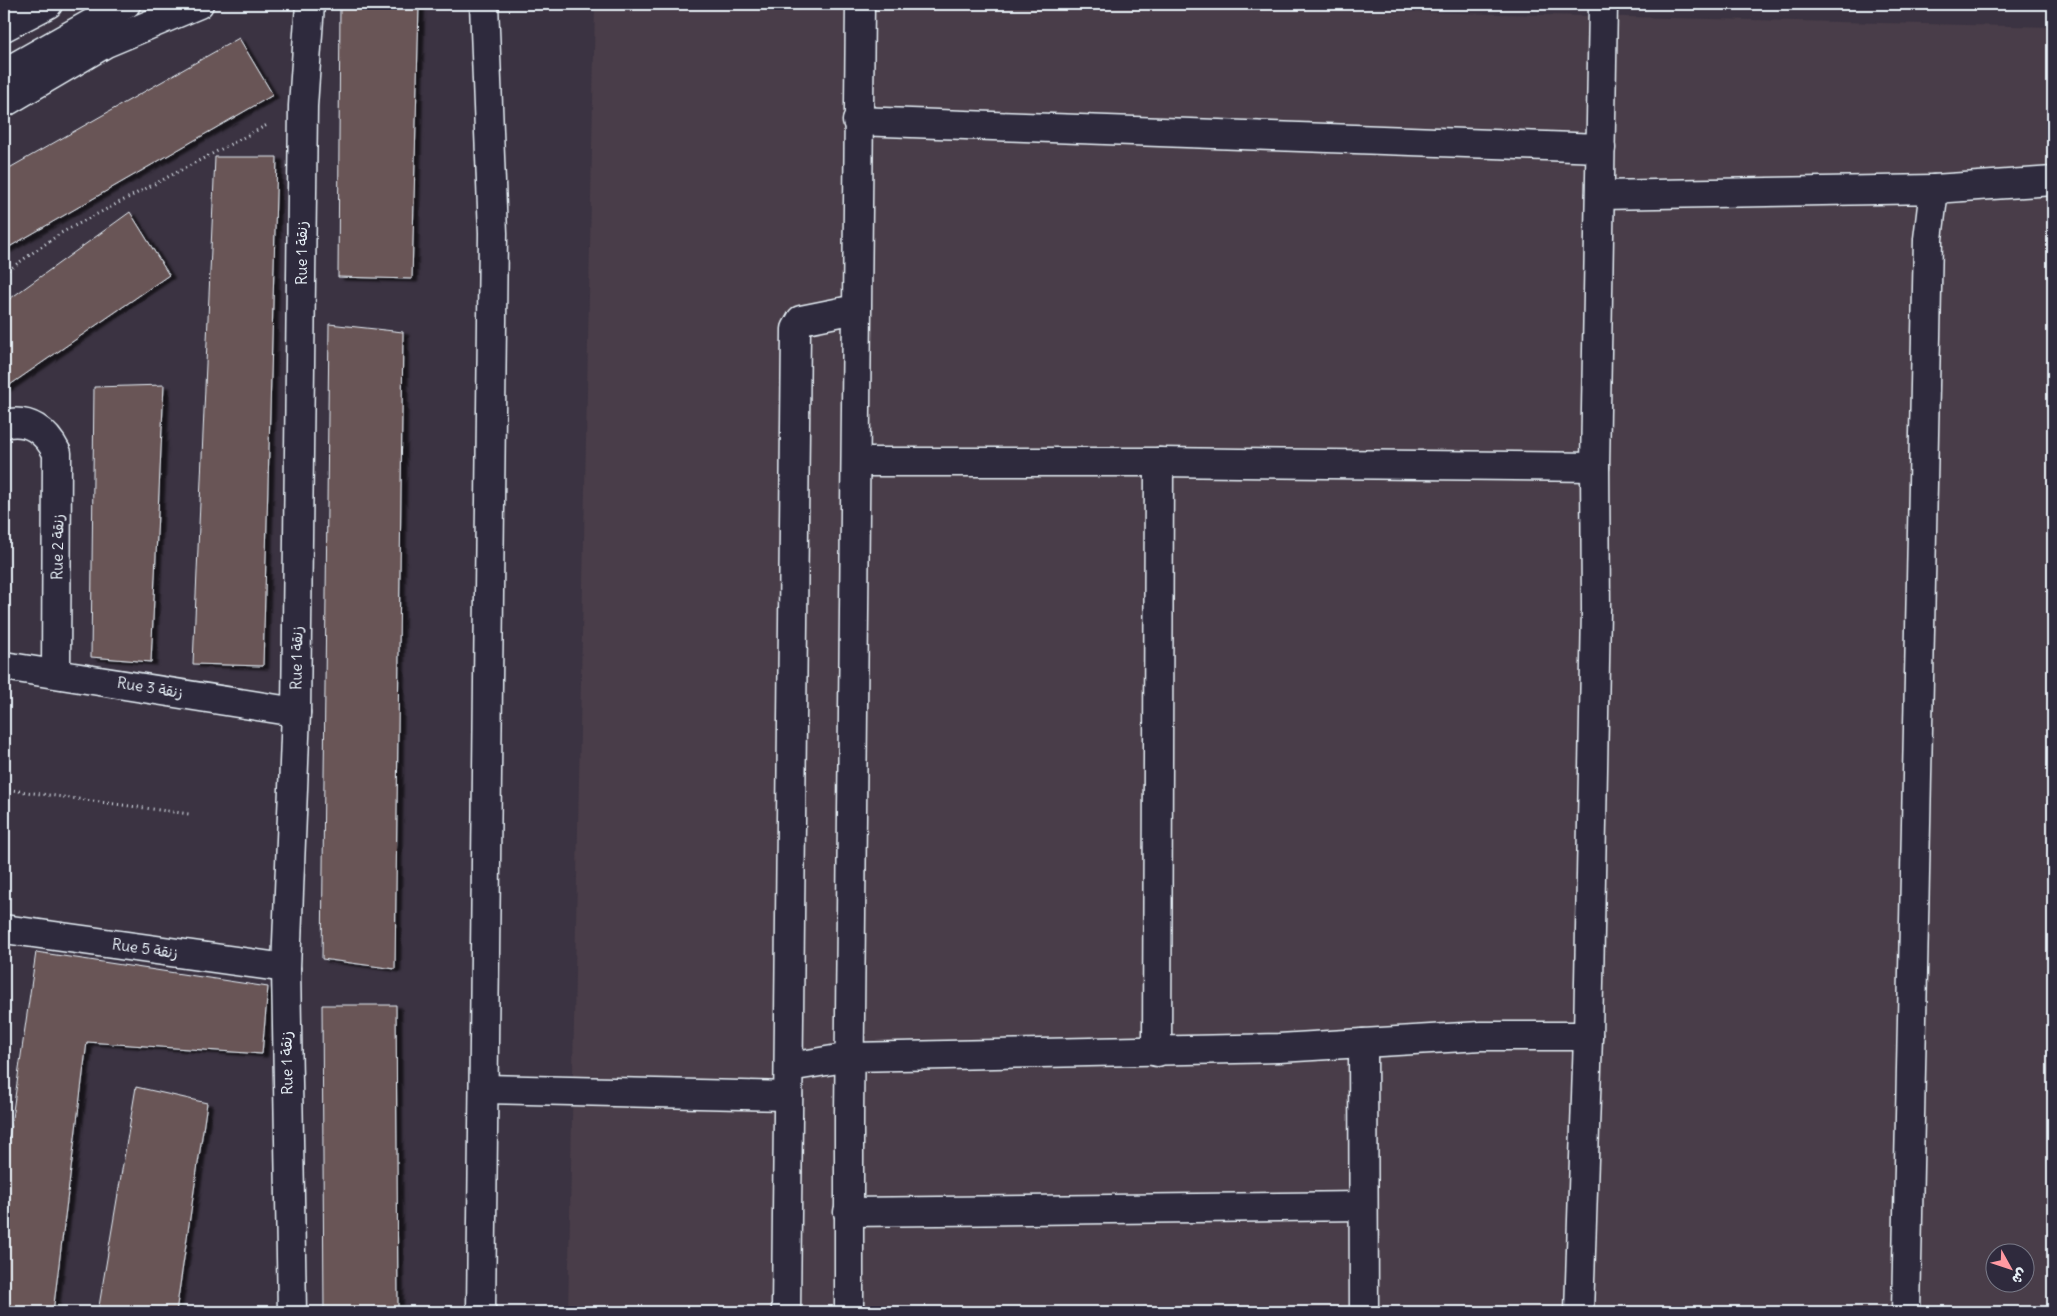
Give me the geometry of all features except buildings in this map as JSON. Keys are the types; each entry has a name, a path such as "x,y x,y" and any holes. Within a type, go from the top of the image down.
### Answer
{"street":[{"path":"4,27 48,4"},
{"path":"4,56 100,4"},
{"path":"4,73 126,4"},
{"path":"4,103 106,43 199,4"},
{"name":"Rue 1 زنقة","path":"292,1312 286,968 296,712 303,106 310,4"},
{"path":"481,1312 493,233 484,4"},
{"path":"849,1312 848,1212 856,462 857,121 860,4"},
{"path":"1579,1312 1588,1036 1596,609 1595,467 1603,4"},
{"path":"857,121 1601,148"},
{"path":"1600,196 1934,189 2053,182"},
{"path":"1906,1312 1928,239 1934,189"},
{"path":"786,1312 796,329 801,320 856,309"},
{"name":"Rue 2 زنقة","path":"4,424 19,422 37,428 52,443 59,463 56,673"},
{"path":"856,462 1159,462 1595,467"},
{"path":"1157,1052 1159,462"},
{"name":"Rue 3 زنقة","path":"4,666 296,712"},
{"name":"Rue 5 زنقة","path":"4,929 286,968"},
{"path":"788,1067 851,1057 1157,1052 1481,1036 1588,1036"},
{"path":"1363,1043 1364,1312"},
{"path":"484,1089 788,1096"},
{"path":"848,1212 1363,1206"}],"path":[{"path":"4,273 61,232 303,106"},
{"path":"4,789 189,814"}],"shaded area":[{"path":"595,4 1072,4 2053,27 2053,1312 568,1312"}]}
